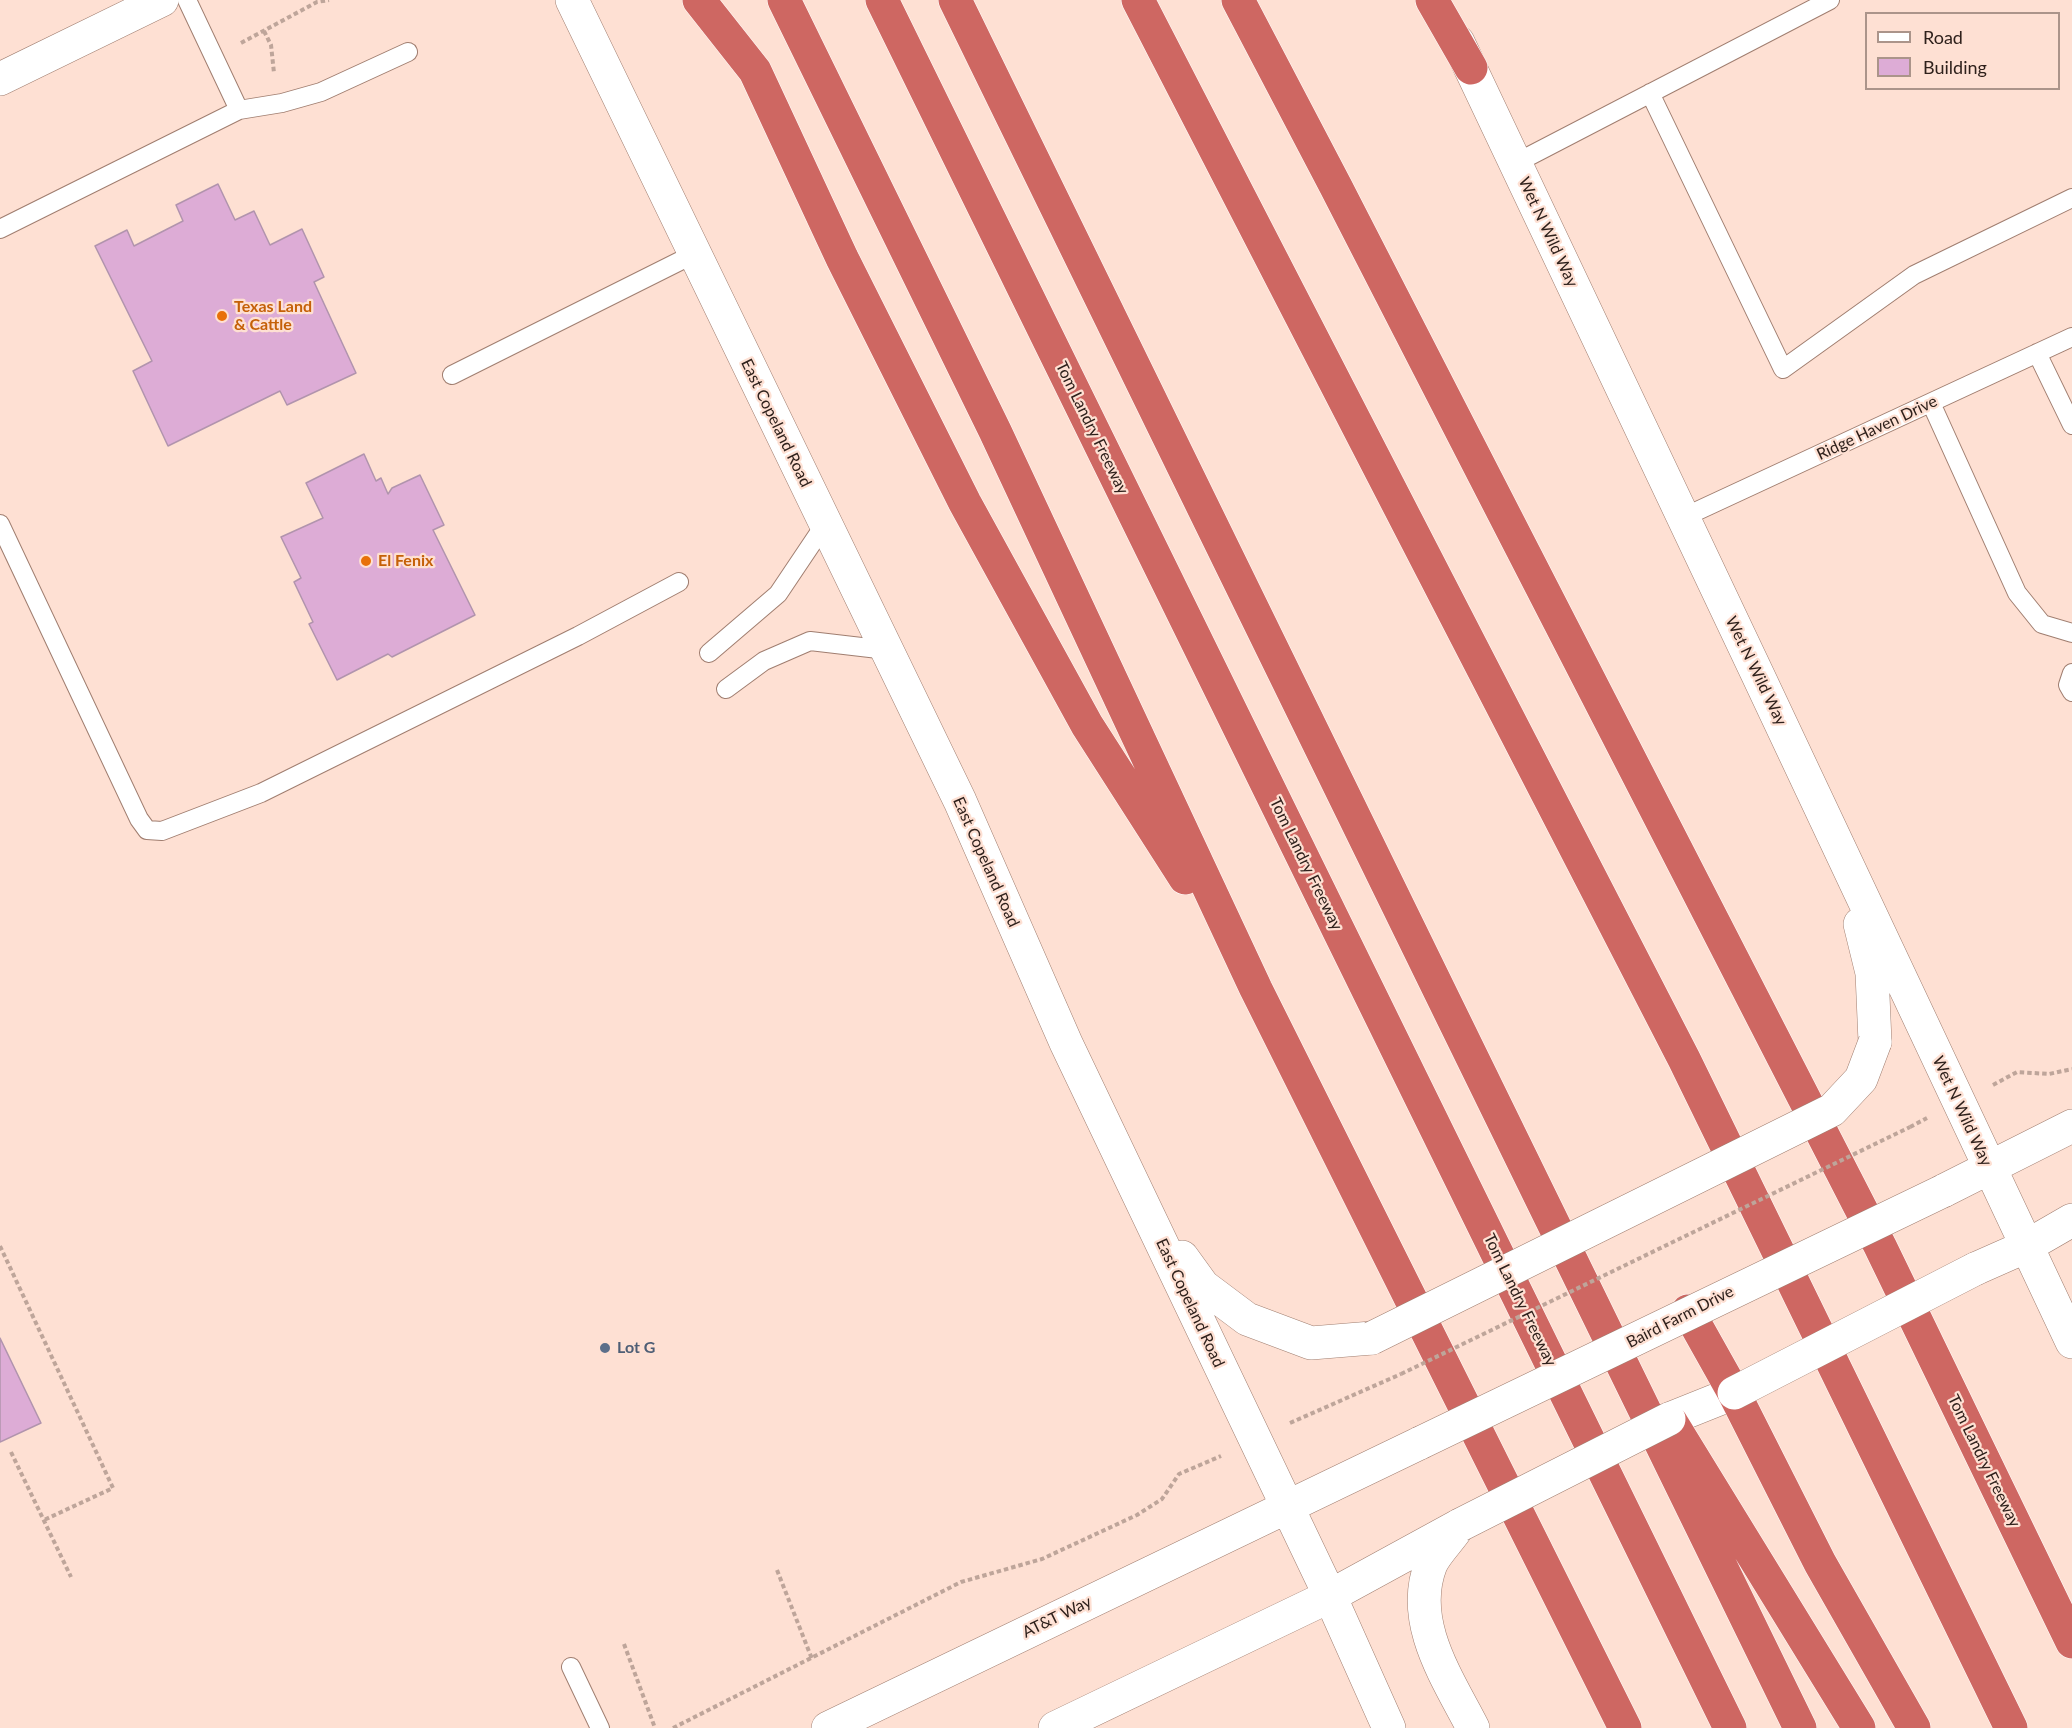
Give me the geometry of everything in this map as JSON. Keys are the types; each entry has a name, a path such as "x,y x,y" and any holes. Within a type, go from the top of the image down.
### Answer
{"highway":[{"path":"699,0 755,71 842,258 965,503 1087,726 1256,989"},
{"path":"784,0 995,431 1256,989 1625,1728"},
{"name":"Tom Landry Freeway","path":"882,0 1730,1728"},
{"path":"955,0 1800,1728"},
{"path":"1138,0 1684,1059 2011,1728"},
{"name":"Tom Landry Freeway","path":"1238,0 1875,1235 2072,1642"},
{"path":"1432,0 1471,68"},
{"path":"1688,1311 1734,1393 1820,1563 1914,1728"},
{"path":"1629,1344 1670,1419 1859,1728"}],"main road":[{"path":"0,80 162,0"},
{"name":"East Copeland Road","path":"572,0 960,801 1066,1043 1330,1596 1389,1728"},
{"name":"Wet N Wild Way","path":"1439,0 2072,1342"},
{"path":"1147,1209 1203,1286 1247,1319 1311,1343 1372,1338 1832,1110 1861,1079 1875,1042 1872,973 1843,853"},
{"name":"Baird Farm Drive","path":"1287,1506 1629,1344 1688,1311 1943,1191 2072,1126"},
{"path":"1055,1728 1330,1596 1460,1525 1670,1419 1734,1393 1975,1269 2027,1246 2072,1220"},
{"name":"AT&T Way","path":"828,1728 1287,1506"},
{"path":"1460,1525 1431,1564 1425,1600 1426,1627 1434,1650 1473,1728"}],"lane":[{"path":"187,0 239,110"},
{"path":"1516,163 1830,0"},
{"path":"0,229 239,110 272,105 321,92 408,52"},
{"path":"1650,93 1783,369 1914,275 2072,198"},
{"path":"452,375 694,254"},
{"name":"Ridge Haven Drive","path":"1682,518 2072,337"},
{"path":"2037,353 2072,426"},
{"path":"1931,403 2018,593 2042,624 2072,633"},
{"path":"0,524 139,819 147,830 162,831 261,793 578,636 679,582"},
{"path":"709,653 778,594 825,524"},
{"path":"726,689 764,661 810,641 887,650"},
{"path":"2072,674 2068,685 2072,692"},
{"path":"571,1667 600,1728"}],"path":[{"path":"234,46 317,2 329,0"},
{"path":"264,31 274,60 272,105"},
{"path":"2018,1072 2049,1074 2072,1069"},
{"path":"1390,1379 1910,1127"},
{"path":"0,1246 113,1488 44,1520"},
{"path":"11,1452 71,1577"},
{"path":"673,1728 961,1581 1042,1558 1137,1515 1162,1498 1179,1474"},
{"path":"777,1570 812,1659"},
{"path":"624,1644 655,1728"}],"building":[{"path":"218,184 235,220 254,211 270,245 302,229 324,277 314,282 356,373 287,405 280,391 168,446 133,371 152,361 95,246 127,230 134,246 183,221 176,205"},
{"path":"364,454 376,481 381,478 388,494 392,488 420,475 444,525 433,530 475,615 392,657 388,654 337,680 309,624 313,622 294,582 301,578 281,537 323,518 306,483"},
{"path":"0,1338 41,1423 0,1442"}],"place":[{"name":"Texas Land & Cattle","path":"222,316"},
{"name":"El Fenix","path":"366,561"},
{"name":"Lot G","path":"605,1348"}]}
